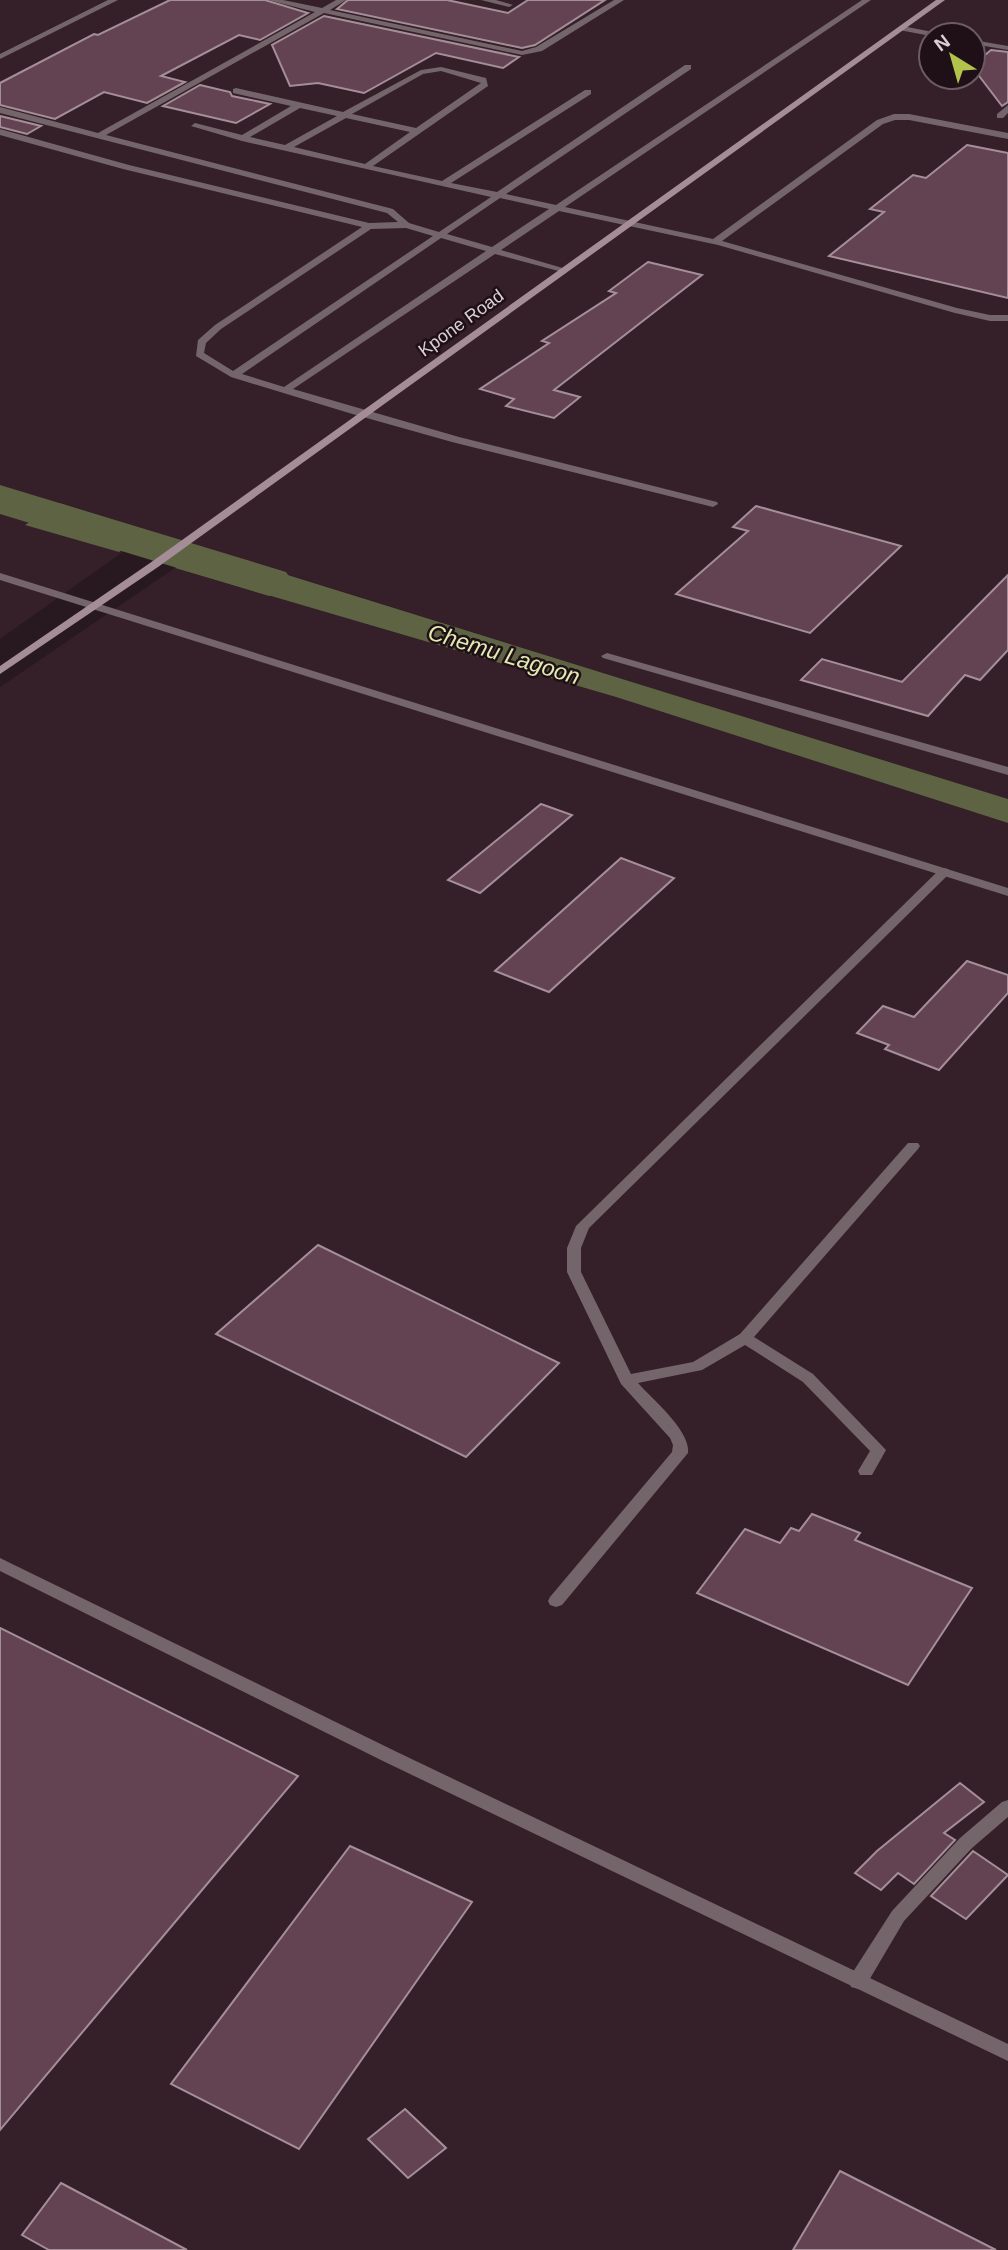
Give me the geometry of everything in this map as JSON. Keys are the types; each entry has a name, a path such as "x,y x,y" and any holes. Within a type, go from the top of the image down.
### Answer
{"main road":[{"name":"Kpone Road","path":"0,671 154,565 941,0"}],"street":[{"path":"0,57 114,0"},
{"path":"272,0 522,53 539,50 620,0"},
{"path":"98,136 342,0"},
{"path":"485,0 509,5"},
{"path":"286,390 867,0"},
{"path":"902,28 917,31"},
{"path":"987,44 1008,48"},
{"path":"235,374 503,195 688,67"},
{"path":"286,148 430,69 441,69 483,80 485,84 366,167"},
{"path":"236,91 416,131"},
{"path":"444,183 588,92"},
{"path":"242,138 298,105"},
{"path":"1000,116 1008,108"},
{"path":"0,110 390,211 406,225"},
{"path":"715,242 880,121 909,117 1008,136"},
{"path":"195,126 366,167 715,242 955,310 990,318 1008,318"},
{"path":"0,132 126,167 369,226 406,225 563,271"},
{"path":"145,156 154,151"},
{"path":"126,167 135,162"},
{"path":"369,226 218,327 201,342 199,354 212,365 235,374 363,415 713,505"},
{"path":"0,576 1008,892"},
{"path":"607,656 1008,771"},
{"path":"556,1601 680,1453 681,1445 676,1435 626,1380 574,1272 574,1248 583,1226 944,872"},
{"path":"626,1380 697,1366 746,1338 912,1146"},
{"path":"746,1338 808,1378 878,1450 866,1471"},
{"path":"0,1564 391,1758 1008,2053"},
{"path":"858,1981 898,1916 966,1843 1008,1807"}],"shaded area":[{"path":"0,0 1008,0 1008,799 151,532 0,639"},
{"path":"175,568 616,697 1008,823 1008,2250 0,2250 0,687"}],"water":[{"path":"59,503 148,531 119,552 25,525"},
{"path":"201,548 1008,799 1008,823 616,697 175,568"}],"building":[{"path":"170,0 265,0 308,13 260,40 239,35 161,76 185,82 147,103 104,92 55,119 0,105 0,83 94,34 98,35"},
{"path":"348,0 447,0 508,13 528,0 605,0 535,45 522,48 337,9"},
{"path":"324,16 519,57 503,68 436,53 364,93 318,83 290,86 272,45"},
{"path":"991,50 1008,52 1008,102 1002,106 987,86 987,53"},
{"path":"200,85 230,92 232,96 270,104 236,123 163,106"},
{"path":"0,116 41,126 27,134 0,127"},
{"path":"967,145 1008,153 1008,298 829,256 884,212 870,209 913,175 926,178"},
{"path":"648,262 702,275 554,390 580,397 554,418 506,406 514,399 480,389 549,343 542,341 616,293 609,291"},
{"path":"756,506 901,546 810,633 676,594 748,531 733,527"},
{"path":"1008,575 1008,650 980,680 965,675 928,716 801,680 822,659 902,682"},
{"path":"541,804 572,815 480,893 448,880"},
{"path":"621,858 674,878 549,992 495,971"},
{"path":"967,961 1008,975 1008,993 939,1070 885,1049 889,1045 857,1033 883,1006 914,1017"},
{"path":"318,1245 559,1363 466,1457 216,1334"},
{"path":"812,1514 860,1533 855,1540 972,1588 908,1685 697,1593 745,1529 780,1543 791,1528 799,1531"},
{"path":"0,1628 298,1776 0,2130"},
{"path":"960,1783 984,1802 944,1833 955,1840 914,1884 898,1873 881,1890 855,1873 877,1851"},
{"path":"350,1846 472,1902 299,2149 171,2084"},
{"path":"973,1851 1008,1875 966,1919 931,1896"},
{"path":"405,2109 446,2148 408,2178 368,2139"},
{"path":"840,2171 996,2250 793,2250"},
{"path":"61,2183 187,2250 49,2250 22,2235"}],"waterway":[{"name":"Chemu Lagoon","path":"0,499 269,582"}]}
